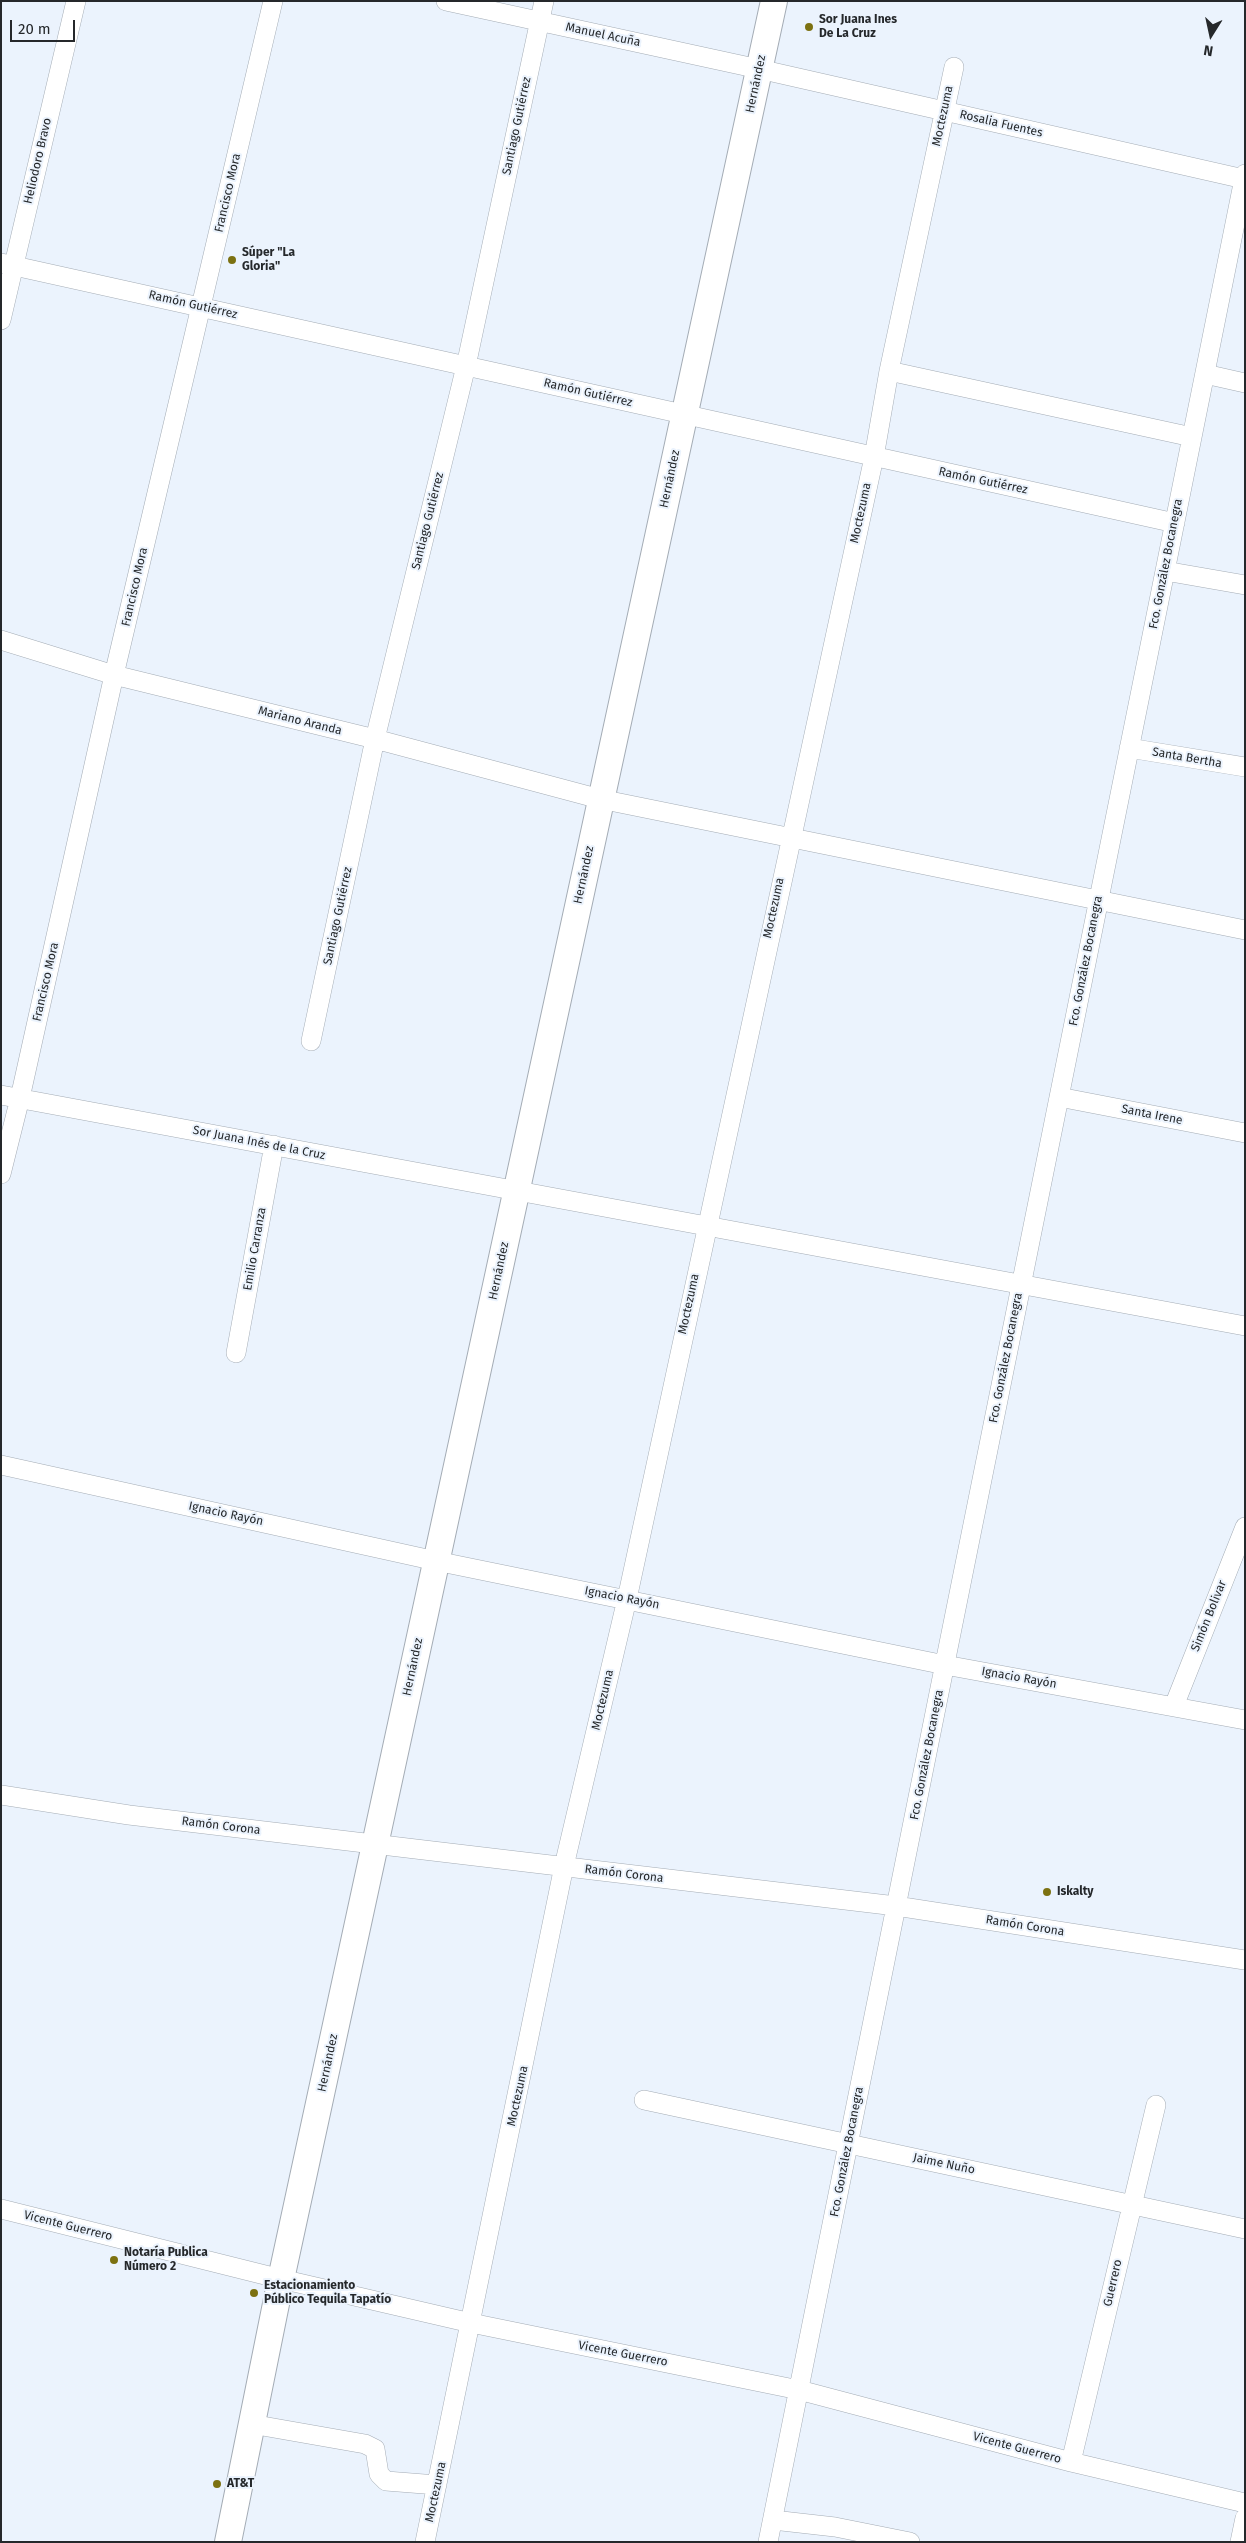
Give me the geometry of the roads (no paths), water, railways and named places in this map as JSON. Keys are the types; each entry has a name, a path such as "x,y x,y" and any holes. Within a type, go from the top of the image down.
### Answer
{"street":[{"name":"Heliodoro Bravo","path":"1,320 7,264 76,1"},
{"name":"Francisco Mora","path":"1,1174 20,1098 114,675 273,1"},
{"name":"Manuel Acuña","path":"446,1 759,69"},
{"name":"Santiago Gutiérrez","path":"311,1041 375,739 466,366 544,1"},
{"name":"Hernández","path":"228,2542 281,2279 774,1"},
{"name":"Moctezuma","path":"425,2542 564,1866 626,1598 789,838 874,457 889,371 954,67"},
{"name":"Rosalia Fuentes","path":"759,69 1244,178"},
{"name":"Fco. González Bocanegra","path":"768,2542 1244,178"},
{"name":"Ramón Gutiérrez","path":"7,264 1175,523"},
{"path":"889,371 1192,438"},
{"path":"1205,374 1245,383"},
{"path":"1165,570 1245,585"},
{"name":"Mariano Aranda","path":"1,640 114,675 375,739 600,800 1245,930"},
{"name":"Santa Bertha","path":"1129,748 1245,767"},
{"name":"Sor Juana Inés de la Cruz","path":"1,1094 1245,1326"},
{"name":"Santa Irene","path":"1059,1097 1245,1133"},
{"name":"Emilio Carranza","path":"236,1352 274,1145"},
{"name":"Ignacio Rayón","path":"1,1465 436,1561 626,1598 945,1665 1245,1720"},
{"name":"Simón Bolivar","path":"1174,1706 1245,1527"},
{"name":"Ramón Corona","path":"1,1795 129,1815 896,1906 1245,1960"},
{"name":"Jaime Nuño","path":"644,2100 1245,2229"},
{"name":"Guerrero","path":"1071,2462 1156,2104"},
{"name":"Vicente Guerrero","path":"1,2209 281,2279 471,2323 799,2390 1071,2462 1245,2503"},
{"path":"252,2424 365,2444 375,2449 379,2474 386,2481 437,2485"},
{"path":"1240,2542 1245,2518"},
{"path":"773,2520 835,2527 910,2542"}],"place":[{"name":"Sor Juana Ines De La Cruz","path":"809,27"},
{"name":"Súper \"La Gloria\"","path":"232,260"},
{"name":"Iskalty","path":"1047,1892"},
{"name":"Notaría Publica Número 2","path":"114,2260"},
{"name":"Estacionamiento Público Tequila Tapatío","path":"254,2293"},
{"name":"AT&T","path":"217,2484"}]}
